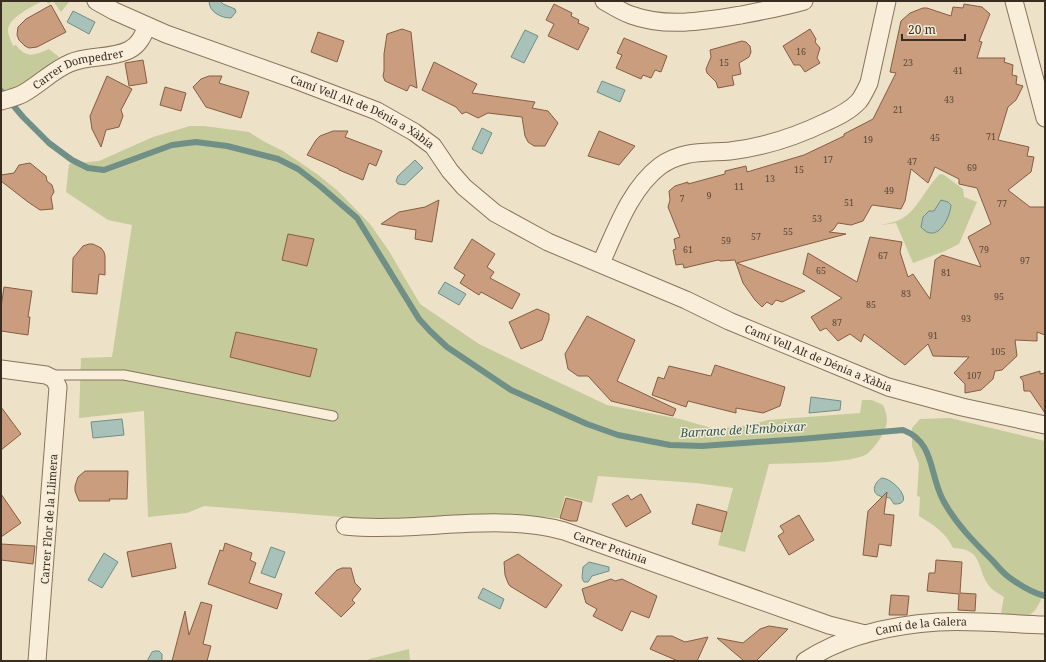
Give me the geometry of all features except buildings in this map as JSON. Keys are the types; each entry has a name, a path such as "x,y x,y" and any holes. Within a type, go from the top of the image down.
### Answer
{"street":[{"name":"Camí Vell Alt de Dénia a Xàbia","path":"96,1 147,26 377,111 414,132 433,146 450,171 464,187 495,213 548,242 686,300 729,321 888,387 962,407 1045,425"},
{"path":"604,1 631,15 663,22 678,23 761,12 804,1"},
{"path":"601,263 623,215 643,181 672,158 691,153 730,151 765,145 791,138 833,119 850,109 858,102 865,93 869,83 887,1"},
{"path":"1014,1 1045,118"},
{"name":"Carrer Dompedrer","path":"1,101 24,94 71,62 130,50 142,39 147,26"},
{"path":"1,369 50,377"},
{"name":"Carrer Flor de la Llimera","path":"37,661 58,388 50,377"},
{"name":"Carrer Petúnia","path":"346,526 370,528 513,523 549,527 829,625 865,634"},
{"name":"Camí de la Galera","path":"805,661 828,648 865,634 909,625 939,622 1045,625"}],"lane":[{"path":"50,377 124,375 333,416"}],"green space":[{"path":"1,1 42,1 12,21 8,30 9,36 13,46 16,45 27,54 35,54 49,49 59,57 23,84 1,98"},
{"path":"46,1 53,1 48,4"},
{"path":"53,1 67,1 69,2 61,12"},
{"path":"190,126 204,126 249,132 283,151 317,174 338,191 370,224 389,251 420,304 479,344 607,405 680,419 715,429 750,425 768,420 860,413 862,400 872,400 883,405 887,418 885,429 880,439 871,450 867,454 859,457 848,460 769,464 745,552 718,545 733,488 696,483 598,476 592,503 565,496 559,518 510,515 378,521 204,506 187,513 148,517 144,411 79,418 81,358 112,357 132,225 108,220 66,192 69,164 99,161 153,137"},
{"path":"940,174 944,175 963,189 964,197 977,202 959,244 913,263 896,223 881,225 903,218 908,214"},
{"path":"950,418 1045,441 1045,590 1034,612 1030,615 1019,616 1001,613 1004,597 991,588 983,575 978,562 971,552 953,548 943,533 919,516 920,497 917,496 919,464 912,446 912,428 920,419"},
{"path":"409,649 410,661 367,661 369,659"}],"water":[{"path":"209,1 220,1 223,4 235,9 236,12 231,18 220,16 213,11"},
{"path":"73,11 95,22 89,34 67,22"},
{"path":"525,30 538,36 524,63 511,57"},
{"path":"602,81 625,90 620,102 597,92"},
{"path":"482,128 492,133 482,154 472,149"},
{"path":"415,160 423,168 405,185 398,184 396,181 398,176"},
{"path":"941,200 948,202 951,205 948,217 937,232 927,232 921,227 923,217 929,211 934,211"},
{"path":"445,282 466,294 459,305 438,293"},
{"path":"811,397 841,401 840,410 809,413"},
{"path":"122,419 124,435 93,438 91,422"},
{"path":"882,478 887,479 901,492 903,500 900,503 894,504 890,498 881,497 875,492 874,490 877,482"},
{"path":"271,547 285,552 275,578 261,573"},
{"path":"104,553 118,562 102,588 88,580"},
{"path":"589,562 609,567 609,571 592,576 588,582 584,582 582,578 583,567"},
{"path":"483,588 504,599 500,609 478,598"},
{"path":"159,651 162,654 162,661 147,661 152,652"}],"waterway":[{"name":"Barranc de l'Emboixar","path":"1,91 23,117 49,143 72,160 88,168 104,170 172,145 196,142 227,146 278,159 298,169 357,218 419,319 447,347 511,390 587,424 618,435 670,445 702,446 903,430 913,435 921,442 930,460 943,500 953,517 1001,570 1018,584 1045,596"}]}
